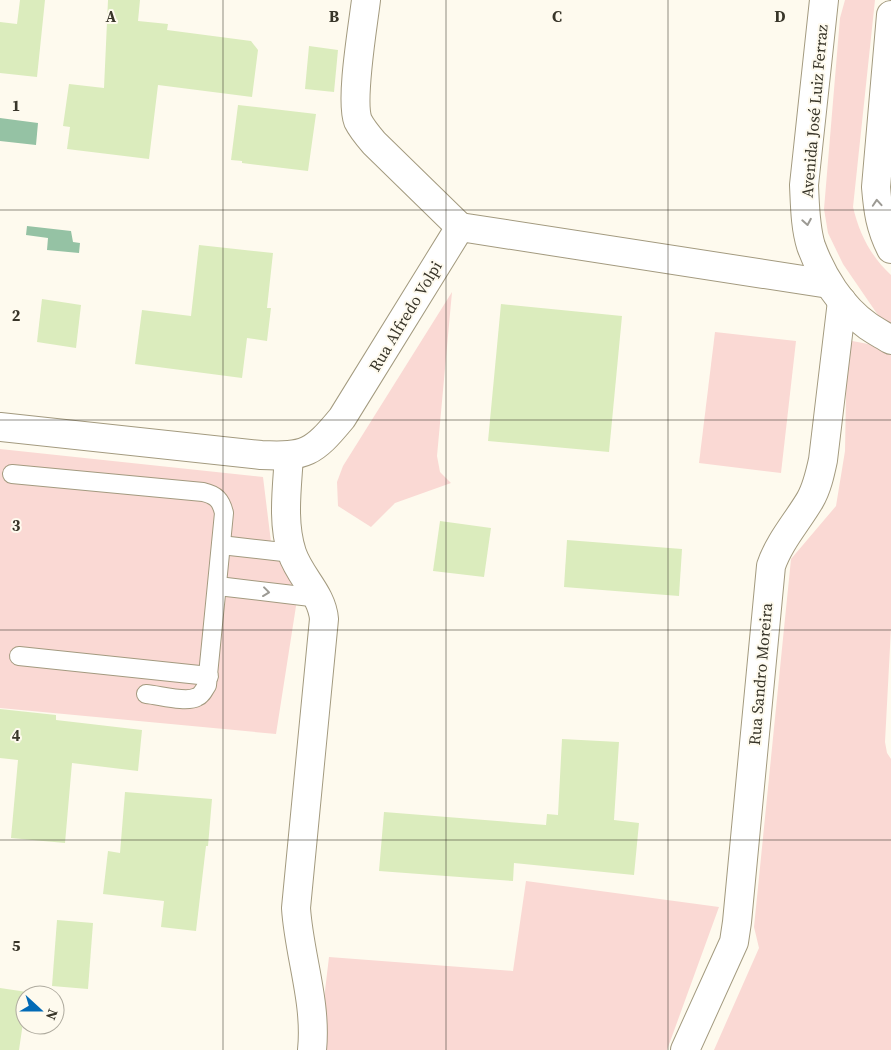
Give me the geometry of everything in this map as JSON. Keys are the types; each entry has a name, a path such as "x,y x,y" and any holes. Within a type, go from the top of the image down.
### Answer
{"street":[{"path":"366,0 355,102 358,120 365,133 374,143 460,227 836,292"},
{"name":"Avenida José Luiz Ferraz","path":"824,0 804,185 805,215 811,245 836,292 867,325 891,340"},
{"path":"891,15 888,100 876,187 882,232 891,249"},
{"name":"Rua Alfredo Volpi","path":"0,427 260,455 289,456 308,451 324,440 342,418 460,227"},
{"name":"Rua Sandro Moreira","path":"685,1050 734,942 771,566 775,554 811,499 819,480 823,460 836,292"},
{"path":"289,456 286,506 287,527 292,553 304,576 319,598 323,608 324,619 296,908 297,928 314,1015 312,1050"}],"lane":[{"path":"12,474 203,492 218,498 222,504 224,512 218,586 207,685 202,694 187,700 146,694"},
{"path":"221,545 292,553"},
{"path":"218,586 319,598"},
{"path":"19,656 209,676"}],"shaded area":[{"path":"845,0 875,0 853,207 867,244 877,260 891,275 891,328 880,318 843,264 828,233 824,209 840,18"},
{"path":"0,118 38,123 36,145 0,141"},
{"path":"27,226 71,231 73,242 80,243 79,253 47,250 48,238 26,235"},
{"path":"452,292 437,456 440,472 451,483 395,503 371,527 338,506 337,482 343,466"},
{"path":"715,332 796,341 781,473 699,463"},
{"path":"847,340 868,344 891,355 891,628 885,742 887,753 891,759 891,1050 714,1050 759,948 754,927 791,559 836,506 845,451"},
{"path":"0,449 263,477 271,542 299,587 276,734 0,708"},
{"path":"526,881 719,907 667,1050 318,1050 329,957 513,971"}],"building":[{"path":"20,0 45,0 37,77 0,73 0,22 17,24"},
{"path":"108,0 140,0 138,21 168,24 167,30 251,41 258,50 252,97 158,85 149,159 67,149 70,127 63,126 69,84 104,88"},
{"path":"309,46 338,50 334,92 305,89"},
{"path":"238,105 316,114 308,171 231,160"},
{"path":"199,245 273,253 267,308 271,308 267,341 247,338 242,378 135,364 142,310 191,316"},
{"path":"42,299 81,305 76,348 37,342"},
{"path":"501,304 622,316 609,452 488,441"},
{"path":"440,521 491,528 484,577 433,571"},
{"path":"567,540 682,549 679,596 564,587"},
{"path":"0,709 56,715 56,720 142,730 138,771 72,763 65,843 11,838 18,760 0,758"},
{"path":"562,739 619,742 614,820 639,823 634,875 514,863 513,881 379,871 384,812 546,825 547,814 558,815"},
{"path":"125,792 212,799 208,846 206,846 196,931 161,927 164,901 103,894 108,851 120,853"},
{"path":"57,920 93,923 88,989 52,985"},
{"path":"0,988 15,990 15,1035 21,1035 19,1050 0,1050"}]}
